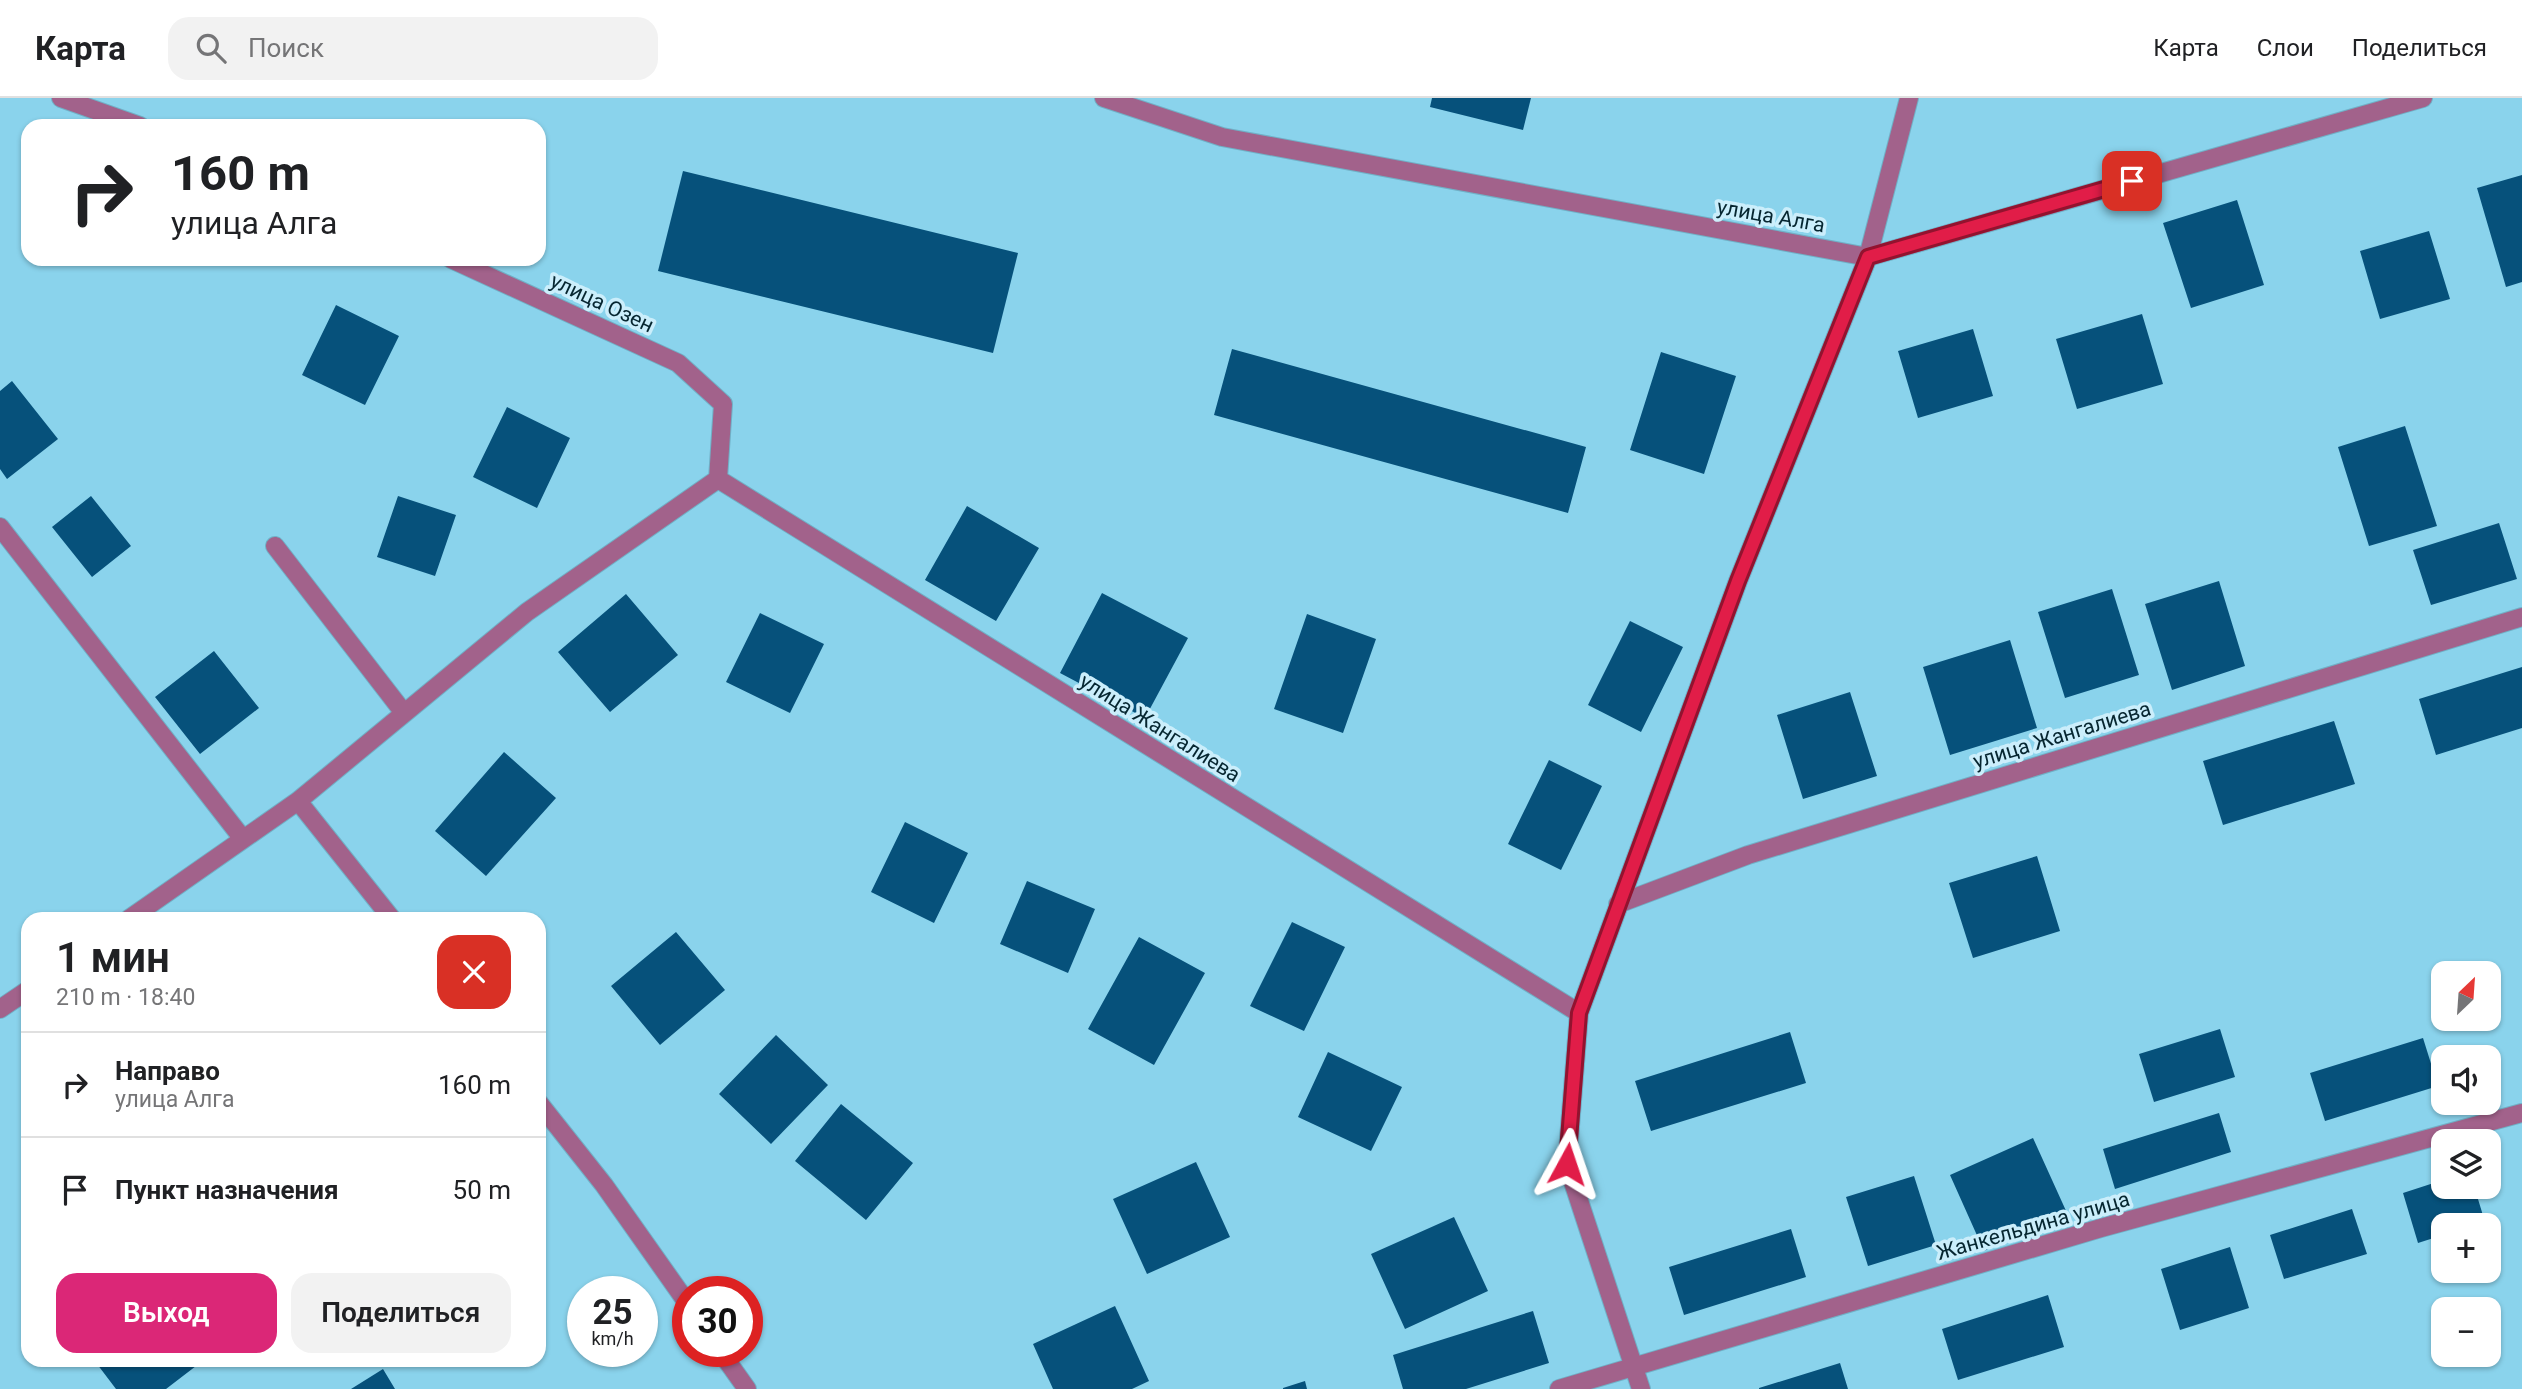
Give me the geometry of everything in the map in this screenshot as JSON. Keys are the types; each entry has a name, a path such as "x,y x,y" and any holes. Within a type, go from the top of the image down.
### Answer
{"street":[{"path":"61,98 120,119"},
{"name":"улица Алга","path":"1104,98 1222,137 1868,257 2423,98"},
{"path":"1641,1389 1567,1164 1579,1013 1738,581 1868,257 1909,98"},
{"name":"улица Озен","path":"466,266 678,363 723,404 718,480"},
{"path":"139,912 298,801 527,612 718,480"},
{"name":"улица Жангалиева","path":"718,480 1579,1013"},
{"path":"0,527 243,839"},
{"path":"275,547 404,713"},
{"name":"улица Жангалиева","path":"1618,904 1748,855 2522,617"},
{"path":"298,801 386,912"},
{"path":"0,1009 21,995"},
{"path":"546,1112 604,1185 672,1281"},
{"name":"Жанкельдина улица","path":"1559,1389 2101,1228 2522,1114"},
{"path":"731,1367 747,1389"}],"building":[{"path":"1432,98 1531,98 1523,130 1430,107"},
{"path":"683,171 1018,253 993,353 658,271"},
{"path":"2522,175 2522,282 2506,287 2477,188"},
{"path":"2237,200 2264,285 2191,308 2163,223"},
{"path":"2429,231 2450,299 2380,319 2360,251"},
{"path":"336,305 399,336 365,405 302,375"},
{"path":"2142,314 2163,384 2077,409 2056,339"},
{"path":"1973,329 1993,396 1918,418 1898,351"},
{"path":"1232,349 1586,447 1568,513 1214,415"},
{"path":"1661,352 1736,376 1704,474 1630,450"},
{"path":"12,381 58,439 7,479 0,469 0,391"},
{"path":"507,407 570,438 537,508 473,477"},
{"path":"2405,426 2437,526 2369,546 2338,447"},
{"path":"91,496 131,546 92,577 52,527"},
{"path":"398,496 456,515 435,576 377,557"},
{"path":"967,506 1039,548 996,621 925,580"},
{"path":"2499,523 2517,579 2431,605 2413,550"},
{"path":"2219,581 2245,666 2172,690 2145,604"},
{"path":"2112,589 2139,675 2065,698 2038,612"},
{"path":"1102,593 1188,638 1145,718 1060,673"},
{"path":"626,594 678,655 610,712 558,652"},
{"path":"760,613 824,644 790,713 726,682"},
{"path":"1307,614 1376,639 1343,733 1274,709"},
{"path":"1630,621 1683,647 1641,732 1588,705"},
{"path":"2010,640 2037,728 1950,755 1923,667"},
{"path":"214,651 259,708 200,754 155,697"},
{"path":"2522,667 2522,728 2436,755 2419,699"},
{"path":"1850,692 1877,776 1803,799 1777,715"},
{"path":"2334,721 2355,784 2223,825 2203,761"},
{"path":"504,752 556,798 486,876 435,831"},
{"path":"1549,760 1602,786 1561,870 1508,844"},
{"path":"905,822 968,853 934,923 871,892"},
{"path":"2037,856 2060,931 1973,958 1949,883"},
{"path":"1027,881 1095,909 1068,973 1000,944"},
{"path":"1292,922 1345,947 1304,1031 1250,1006"},
{"path":"676,932 725,990 660,1045 611,986"},
{"path":"1139,937 1205,973 1154,1065 1088,1029"},
{"path":"2220,1029 2235,1077 2154,1102 2139,1054"},
{"path":"1790,1032 1806,1083 1651,1131 1635,1081"},
{"path":"776,1035 828,1085 771,1144 719,1094"},
{"path":"2423,1038 2431,1064 2431,1088 2325,1121 2310,1073"},
{"path":"1328,1052 1402,1087 1371,1151 1298,1117"},
{"path":"841,1104 913,1163 866,1220 795,1161"},
{"path":"2219,1113 2231,1152 2115,1189 2103,1149"},
{"path":"2033,1138 2067,1213 1984,1251 1950,1175"},
{"path":"1196,1162 1230,1237 1147,1274 1113,1199"},
{"path":"1914,1176 1936,1245 1868,1266 1846,1197"},
{"path":"2431,1184 2431,1199 2478,1199 2482,1213 2431,1213 2431,1239 2418,1243 2403,1193"},
{"path":"2352,1209 2367,1254 2284,1279 2270,1235"},
{"path":"1454,1217 1488,1291 1405,1329 1371,1254"},
{"path":"1791,1229 1806,1277 1684,1315 1669,1267"},
{"path":"2230,1247 2249,1308 2180,1330 2161,1269"},
{"path":"2048,1295 2064,1347 1958,1380 1942,1329"},
{"path":"1115,1306 1149,1381 1132,1389 1053,1389 1033,1344"},
{"path":"1533,1311 1549,1363 1466,1389 1403,1389 1393,1355"},
{"path":"1840,1363 1848,1389 1759,1389 1759,1388"},
{"path":"99,1367 195,1367 166,1389 116,1389"},
{"path":"383,1369 395,1389 351,1389"},
{"path":"1305,1381 1307,1389 1283,1389 1283,1388"}],"route":[{"path":"1567,1164 1579,1013 1738,581 1868,257 2132,181"}]}
